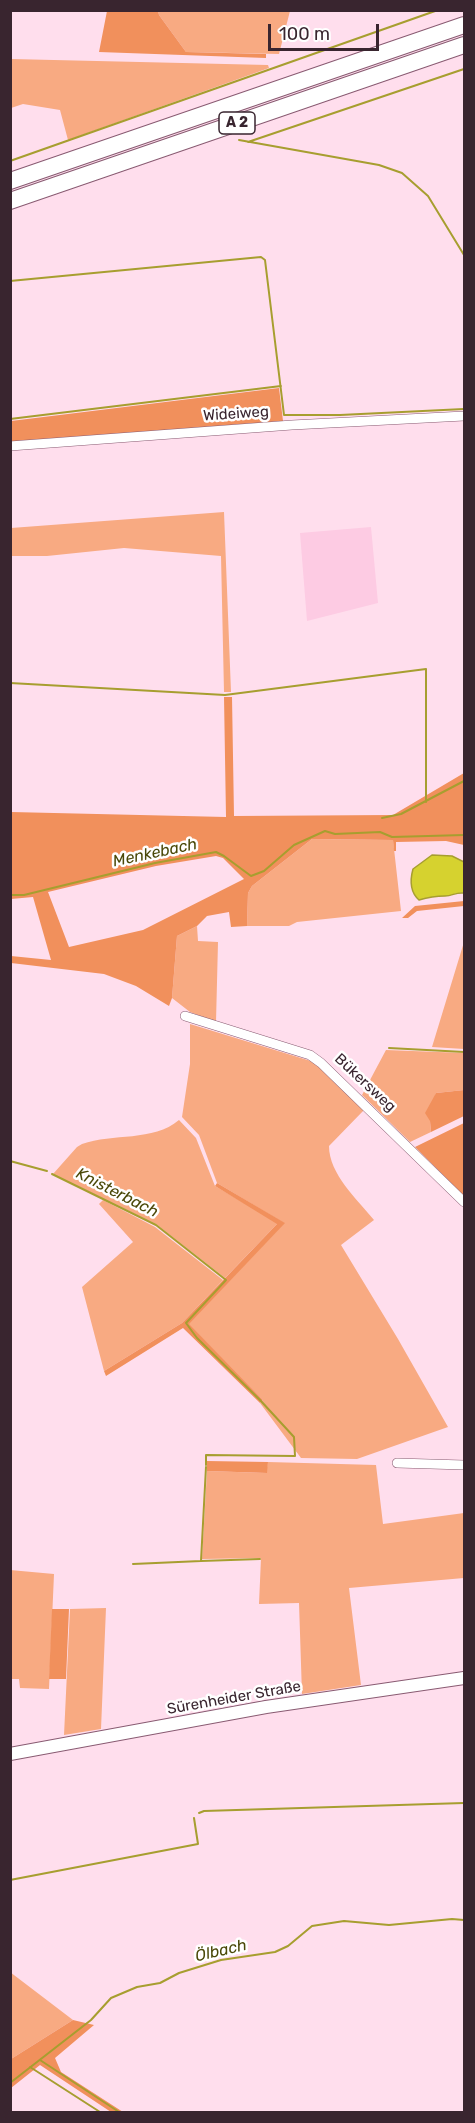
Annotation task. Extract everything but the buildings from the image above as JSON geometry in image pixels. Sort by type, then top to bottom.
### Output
[{"type":"highway","name":"A 2","points":[[10,181],[465,25]]},
{"type":"highway","name":"A 2","points":[[10,201],[465,45]]},
{"type":"main road","name":"Sürenheider Straße","points":[[10,1754],[266,1707],[465,1678]]},
{"type":"street","name":"Wideiweg","points":[[10,446],[292,424],[465,416]]},
{"type":"street","name":"Bükersweg","points":[[185,1016],[310,1055],[330,1069],[465,1202]]},
{"type":"street","points":[[398,1463],[465,1465]]},
{"type":"shaded area","points":[[107,11],[158,11],[186,52],[266,54],[266,58],[99,52]]},
{"type":"shaded area","points":[[158,11],[290,11],[279,54],[186,52]]},
{"type":"shaded area","points":[[11,59],[268,65],[269,68],[68,140],[60,110],[23,104],[11,108]]},
{"type":"shaded area","points":[[279,388],[283,421],[11,442],[11,421]]},
{"type":"shaded area","points":[[224,512],[231,692],[224,692],[221,556],[124,548],[47,556],[11,556],[11,528]]},
{"type":"shaded area","points":[[371,527],[378,603],[307,621],[300,533]]},
{"type":"shaded area","points":[[224,697],[232,697],[234,816],[393,815],[464,773],[464,845],[446,841],[396,842],[396,851],[394,851],[393,840],[312,839],[252,886],[248,893],[247,926],[231,927],[229,912],[207,916],[197,926],[177,936],[172,998],[169,1006],[136,986],[104,974],[11,963],[11,956],[51,960],[33,897],[11,899],[11,812],[226,817]],"holes":[[[216,856],[223,858],[244,879],[143,930],[69,947],[48,892],[156,866]]]},
{"type":"shaded area","points":[[312,839],[393,840],[401,911],[297,922],[289,926],[247,926],[248,893],[252,886]]},
{"type":"shaded area","points":[[432,855],[452,856],[464,862],[464,893],[419,900],[416,897],[411,877],[413,869]]},
{"type":"shaded area","points":[[464,901],[464,906],[417,911],[408,918],[402,918],[415,906]]},
{"type":"shaded area","points":[[197,926],[198,941],[218,942],[216,1022],[190,1012],[172,998],[177,936]]},
{"type":"shaded area","points":[[464,942],[464,1049],[432,1047]]},
{"type":"shaded area","points":[[190,1024],[314,1062],[364,1110],[329,1146],[330,1156],[339,1176],[374,1220],[341,1245],[448,1427],[357,1459],[301,1458],[260,1403],[263,1400],[188,1324],[284,1223],[217,1183],[199,1135],[182,1117],[190,1064]]},
{"type":"shaded area","points":[[386,1050],[464,1053],[464,1090],[436,1093],[430,1121],[431,1132],[410,1142],[362,1095]]},
{"type":"shaded area","points":[[464,1090],[464,1116],[431,1132],[430,1121],[425,1113],[436,1093]]},
{"type":"shaded area","points":[[179,1120],[196,1138],[215,1186],[278,1223],[225,1278],[156,1224],[53,1174],[82,1144],[145,1134],[169,1127]]},
{"type":"shaded area","points":[[464,1123],[464,1196],[415,1147]]},
{"type":"shaded area","points":[[217,1183],[285,1223],[189,1324],[263,1400],[260,1403],[183,1328],[106,1376],[104,1371],[182,1323],[277,1224],[215,1186]]},
{"type":"shaded area","points":[[103,1200],[155,1227],[223,1280],[182,1323],[104,1371],[82,1287],[133,1242],[99,1204]]},
{"type":"shaded area","points":[[207,1461],[268,1462],[267,1473],[207,1471]]},
{"type":"shaded area","points":[[268,1462],[376,1465],[383,1524],[464,1513],[464,1578],[349,1588],[361,1685],[302,1694],[299,1603],[259,1604],[261,1558],[202,1559],[207,1471],[266,1473]]},
{"type":"shaded area","points":[[10,1570],[54,1574],[49,1689],[20,1688],[19,1679],[11,1679]]},
{"type":"shaded area","points":[[106,1608],[101,1729],[64,1735],[70,1609]]},
{"type":"shaded area","points":[[52,1609],[69,1609],[66,1679],[49,1679]]},
{"type":"shaded area","points":[[10,1972],[73,2020],[11,2059],[10,2059]]},
{"type":"shaded area","points":[[73,2020],[94,2025],[55,2058],[61,2072],[123,2112],[111,2112],[40,2065],[11,2088],[11,2059]]},
{"type":"waterway","points":[[10,161],[438,10]]},
{"type":"waterway","points":[[248,142],[464,69]]},
{"type":"waterway","points":[[239,140],[379,165],[402,173],[428,196],[464,255]]},
{"type":"waterway","points":[[10,281],[261,257],[265,260],[284,415],[340,415],[464,409]]},
{"type":"waterway","points":[[10,419],[281,386]]},
{"type":"waterway","points":[[10,683],[225,695],[426,669],[426,802]]},
{"type":"waterway","points":[[382,818],[401,814],[464,781]]},
{"type":"waterway","name":"Menkebach","points":[[10,895],[24,895],[155,863],[216,852],[251,876],[264,871],[294,845],[325,831],[335,834],[380,832],[392,837],[464,835]]},
{"type":"waterway","points":[[389,1048],[464,1052]]},
{"type":"waterway","name":"Knisterbach","points":[[10,1161],[47,1171]]},
{"type":"waterway","points":[[52,1174],[156,1225],[226,1280],[186,1323],[197,1338],[294,1437],[295,1456],[206,1455],[206,1465]]},
{"type":"waterway","points":[[133,1564],[201,1561],[206,1467]]},
{"type":"waterway","points":[[201,1561],[260,1559]]},
{"type":"waterway","points":[[199,1813],[204,1811],[464,1803]]},
{"type":"waterway","points":[[10,1880],[198,1844],[194,1818]]},
{"type":"waterway","name":"Ölbach","points":[[10,2083],[91,2020],[111,1998],[137,1987],[160,1983],[179,1973],[221,1960],[275,1952],[288,1946],[312,1926],[344,1921],[389,1925],[464,1920]]},
{"type":"waterway","points":[[40,2060],[119,2112]]},
{"type":"waterway","points":[[30,2067],[100,2112]]}]
